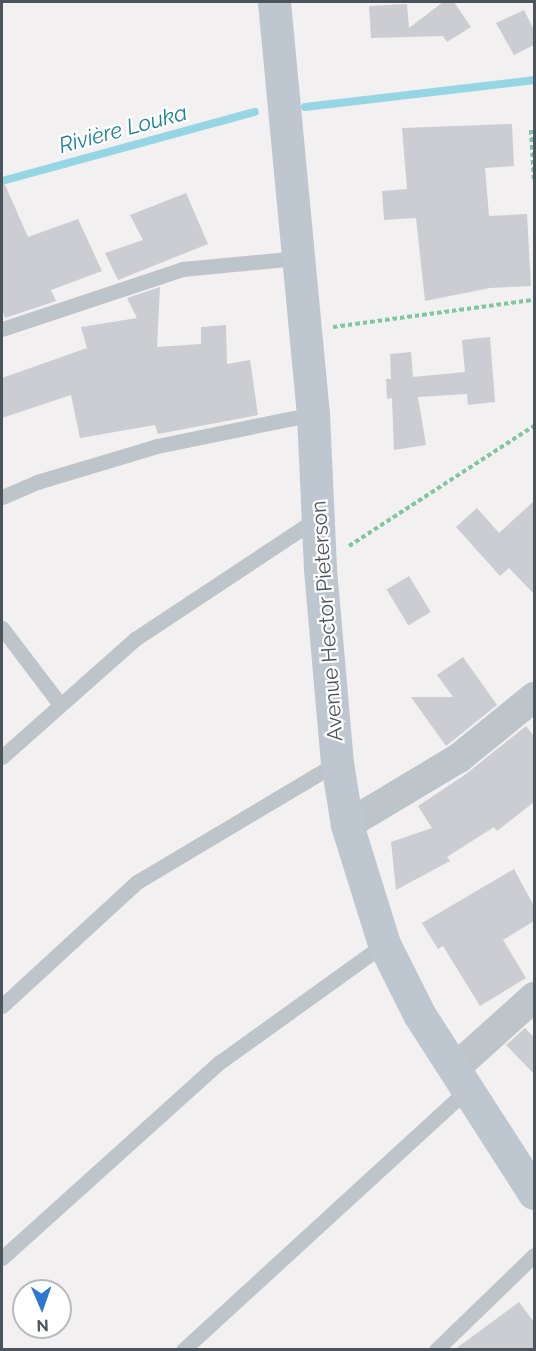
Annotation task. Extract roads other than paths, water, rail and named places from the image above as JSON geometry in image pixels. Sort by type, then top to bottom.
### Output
[{"type":"street","name":"Avenue Hector Pieterson","points":[[274,2],[313,414],[320,569],[337,763],[347,825],[384,944],[419,1014],[534,1193]]},
{"type":"street","points":[[347,825],[459,758],[534,697]]},
{"type":"street","points":[[461,1079],[534,998]]},
{"type":"lane","points":[[2,329],[182,269],[299,258]]},
{"type":"lane","points":[[2,497],[37,482],[157,446],[313,414]]},
{"type":"lane","points":[[2,757],[59,703],[135,639],[319,517]]},
{"type":"lane","points":[[2,628],[59,703]]},
{"type":"lane","points":[[2,1006],[137,882],[337,763]]},
{"type":"lane","points":[[2,1258],[220,1062],[384,944]]},
{"type":"lane","points":[[183,1350],[461,1079]]},
{"type":"lane","points":[[436,1350],[534,1255]]},
{"type":"waterway","name":"Rivière Louka","points":[[305,107],[534,80]]},
{"type":"waterway","name":"Rivière Louka","points":[[2,181],[255,112]]}]
